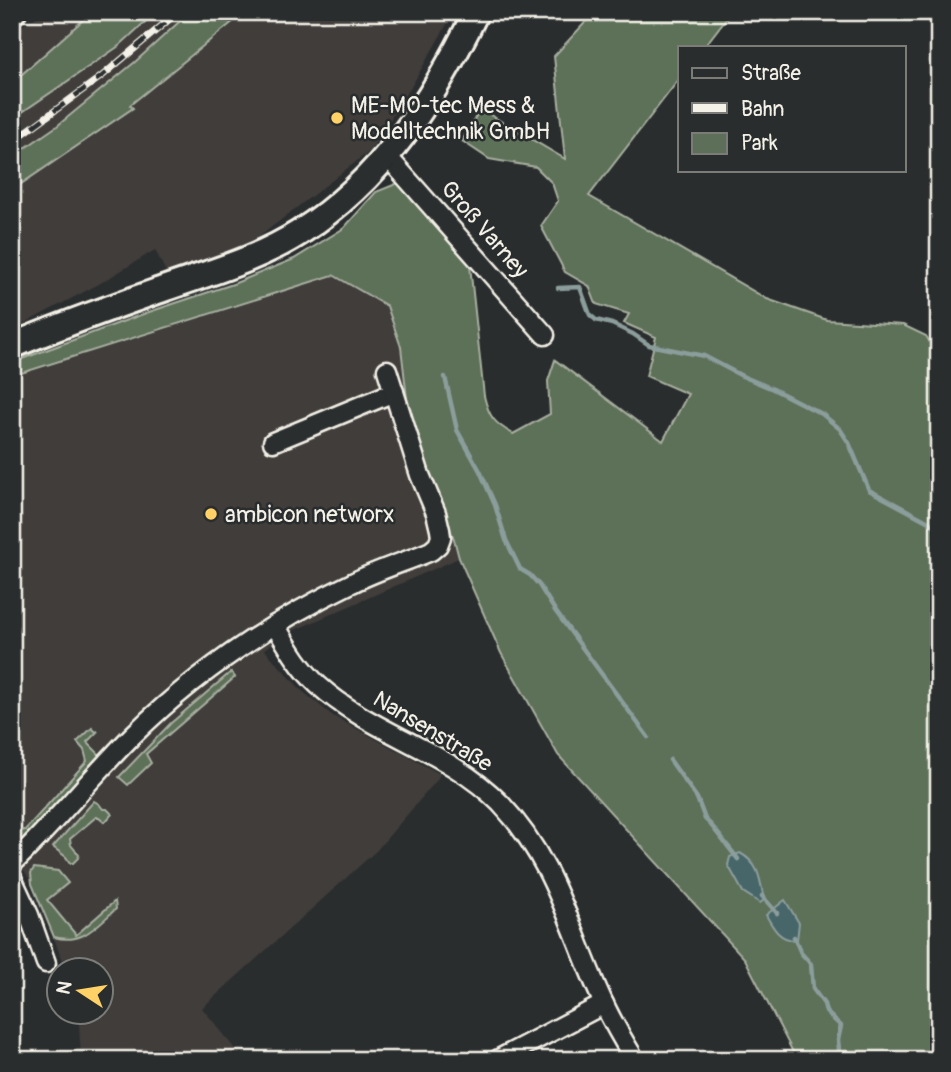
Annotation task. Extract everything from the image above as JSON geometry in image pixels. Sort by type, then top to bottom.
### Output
[{"type":"main road","points":[[12,346],[228,267],[279,244],[326,213],[368,176],[417,118],[476,12]]},
{"type":"street","points":[[12,17],[18,12]]},
{"type":"street","name":"Groß Varney","points":[[387,156],[545,335]]},
{"type":"street","points":[[12,864],[132,736],[216,665],[275,625],[353,582],[432,551],[438,545],[441,537],[436,513],[420,475],[387,370]]},
{"type":"street","points":[[273,442],[394,392]]},
{"type":"street","name":"Nansenstraße","points":[[275,625],[296,661],[320,687],[358,714],[465,773],[498,801],[513,818],[547,868],[569,915],[604,1004],[635,1060]]},
{"type":"street","points":[[12,878],[46,963]]},
{"type":"street","points":[[499,1059],[604,1004]]},
{"type":"shaded area","points":[[45,12],[92,12],[12,83],[12,46],[23,36],[22,33],[12,38],[12,32]]},
{"type":"shaded area","points":[[156,12],[190,12],[135,62],[57,126],[12,157],[12,119],[119,46],[146,21],[144,18],[147,14],[150,17]]},
{"type":"shaded area","points":[[245,12],[454,12],[370,151],[251,243],[167,274],[155,250],[99,284],[12,330],[12,190],[132,109],[130,105]]},
{"type":"shaded area","points":[[333,275],[387,306],[401,347],[408,407],[459,558],[295,630],[264,649],[302,691],[333,716],[440,774],[376,851],[202,1008],[245,1060],[81,1060],[79,1026],[116,1026],[116,956],[60,956],[42,903],[12,852],[12,376]]},
{"type":"green space","points":[[92,12],[156,12],[150,17],[147,15],[144,18],[146,21],[119,46],[12,119],[12,83]]},
{"type":"green space","points":[[190,12],[245,12],[130,105],[133,108],[12,190],[12,157],[57,126],[135,62]]},
{"type":"green space","points":[[595,12],[731,12],[705,46],[678,46],[678,81],[589,196],[767,299],[827,320],[903,325],[926,336],[939,356],[939,1060],[797,1060],[745,959],[558,755],[501,653],[459,558],[421,454],[408,407],[401,347],[387,306],[333,275],[12,376],[12,364],[22,359],[233,284],[294,259],[344,228],[376,192],[405,183],[469,256],[484,396],[490,414],[497,423],[513,434],[550,414],[548,381],[555,360],[663,441],[688,394],[646,376],[656,337],[624,323],[629,314],[596,304],[589,286],[565,272],[541,226],[558,201],[552,183],[536,167],[489,159],[462,141],[480,109],[565,159],[554,56]]},
{"type":"green space","points":[[231,672],[235,677],[146,754],[151,763],[128,785],[119,777],[171,723]]},
{"type":"green space","points":[[92,728],[98,731],[87,742],[102,757],[29,837],[12,839],[12,830],[25,830],[87,761],[84,750],[77,742]]},
{"type":"green space","points":[[94,801],[112,814],[105,822],[96,817],[70,839],[79,855],[70,863],[53,847]]},
{"type":"green space","points":[[34,868],[58,871],[68,883],[47,900],[76,935],[115,901],[116,909],[81,936],[64,939],[54,937],[32,884],[31,873]]},
{"type":"water","points":[[740,853],[752,862],[758,873],[764,900],[760,903],[743,892],[728,865],[730,857]]},
{"type":"water","points":[[785,900],[799,923],[797,940],[782,936],[774,929],[766,915]]},
{"type":"waterway","points":[[558,288],[580,287],[590,315],[596,320],[612,324],[649,345],[704,356],[822,414],[840,429],[849,443],[869,490],[939,529]]},
{"type":"waterway","points":[[445,377],[457,430],[480,471],[520,569],[539,585],[648,737]]},
{"type":"waterway","points":[[670,760],[697,798],[705,819],[738,859]]},
{"type":"waterway","points":[[762,896],[777,913]]},
{"type":"waterway","points":[[794,937],[801,953],[811,964],[813,989],[824,1004],[826,1012],[841,1026],[837,1060]]},
{"type":"waterway","points":[[839,1050],[845,1060]]},
{"type":"railway","points":[[12,142],[102,76],[178,12]]},
{"type":"place","name":"ME-MO-tec Mess & Modelltechnik GmbH","points":[[337,118]]},
{"type":"place","name":"ambicon networx","points":[[211,514]]}]
